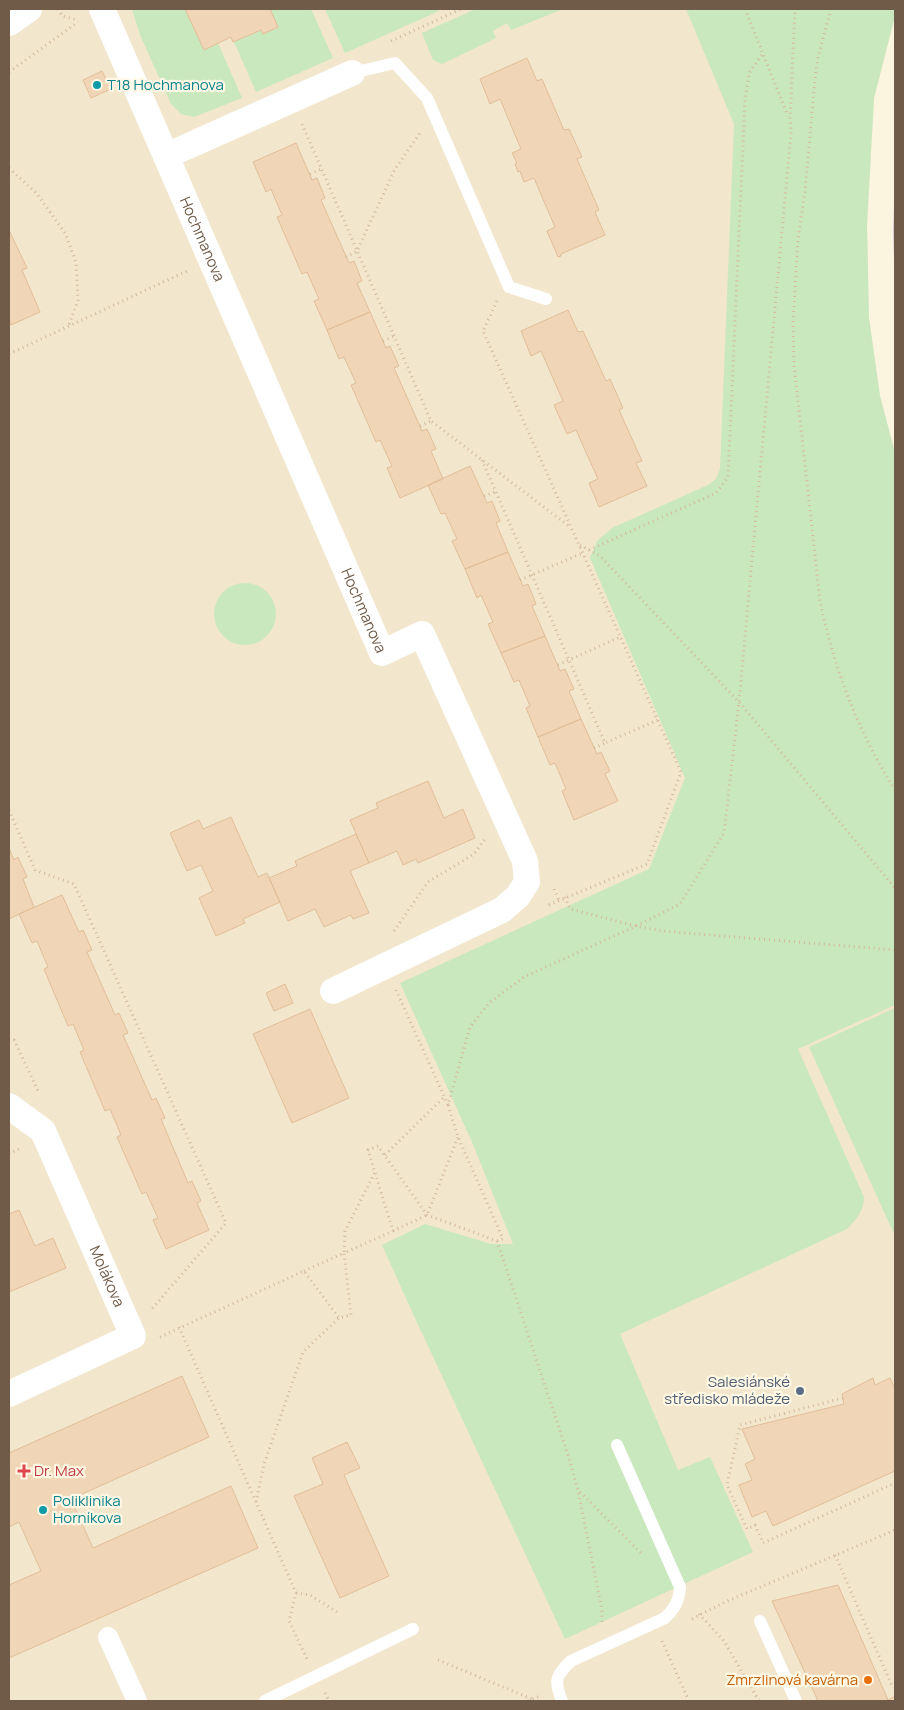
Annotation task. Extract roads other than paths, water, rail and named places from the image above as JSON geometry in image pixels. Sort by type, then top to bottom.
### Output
[{"type":"street","points":[[9,23],[29,9]]},
{"type":"street","name":"Hochmanova","points":[[102,9],[382,653],[422,634],[525,861],[527,882],[518,896],[502,910],[333,991]]},
{"type":"street","points":[[166,156],[352,73]]},
{"type":"street","name":"Molákova","points":[[9,1106],[43,1131],[133,1336],[9,1394]]},
{"type":"street","points":[[108,1637],[137,1701]]},
{"type":"lane","points":[[352,73],[395,63],[426,98],[510,287],[546,298]]},
{"type":"lane","points":[[562,1701],[557,1688],[557,1678],[560,1671],[571,1661],[664,1618],[674,1608],[679,1599],[680,1587],[617,1445]]},
{"type":"lane","points":[[760,1621],[796,1701]]},
{"type":"lane","points":[[264,1701],[413,1629]]},
{"type":"tram line","points":[[895,177],[895,291]]},
{"type":"place","name":"T18 Hochmanova","points":[[97,85]]},
{"type":"place","name":"Salesiánské středisko mládeže","points":[[800,1391]]},
{"type":"place","name":"Dr. Max","points":[[24,1471]]},
{"type":"place","name":"Poliklinika Horníkova","points":[[43,1510]]},
{"type":"place","name":"Zmrzlinová kavárna","points":[[868,1680]]}]
